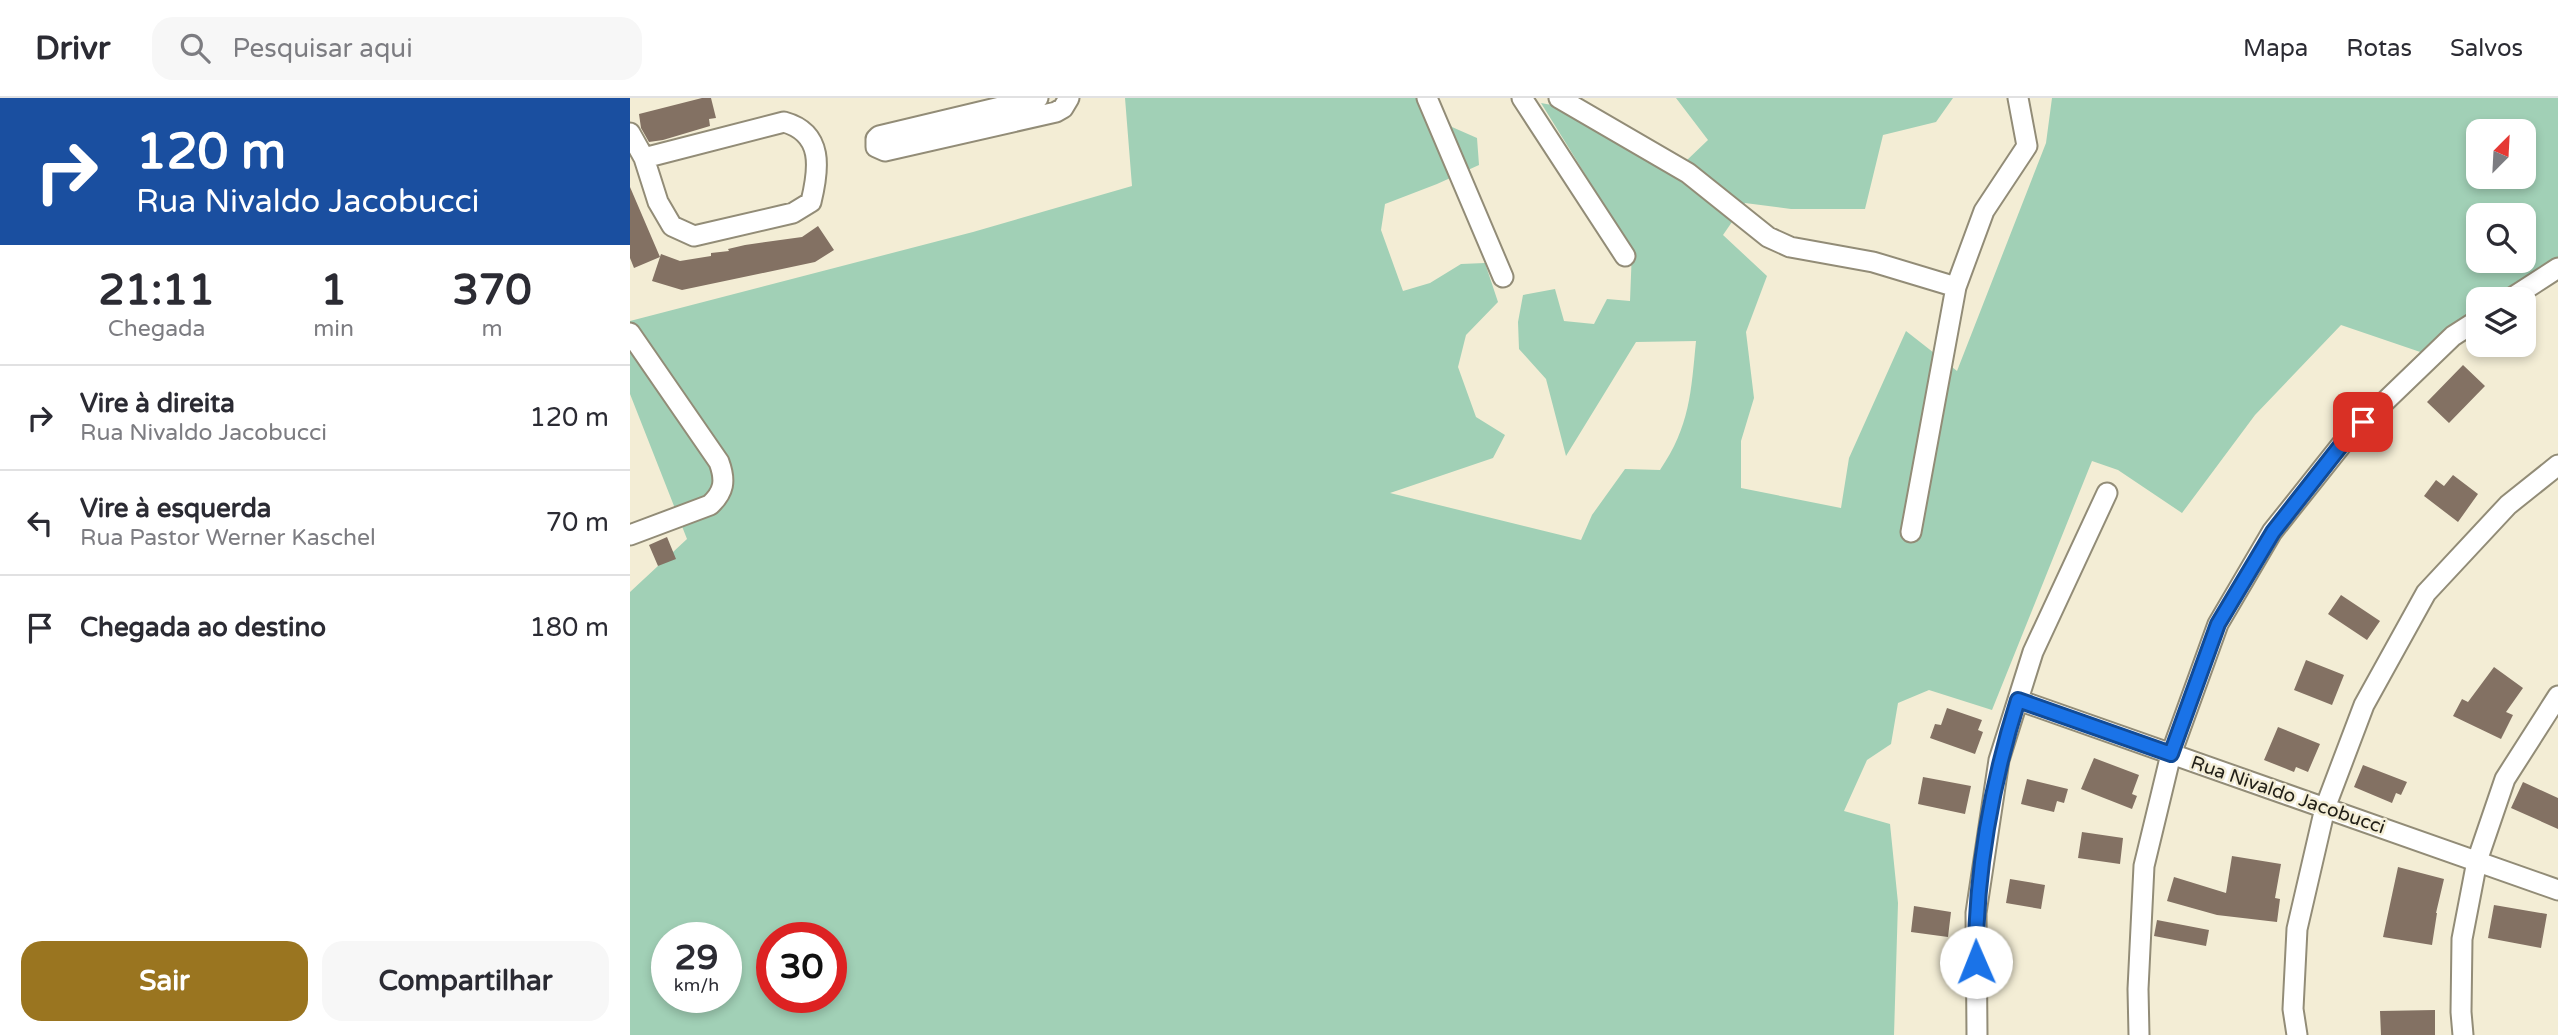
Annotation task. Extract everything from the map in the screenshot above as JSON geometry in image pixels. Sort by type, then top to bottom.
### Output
[{"type":"street","points":[[1038,98],[879,136],[876,139],[876,147],[885,150],[1056,112],[1063,108],[1069,98]]},
{"type":"street","points":[[1427,98],[1503,277]]},
{"type":"street","points":[[1522,98],[1625,256]]},
{"type":"street","points":[[1559,98],[1688,173],[1768,237],[1790,247],[1872,262],[1956,287]]},
{"type":"street","points":[[1911,532],[1956,287],[1984,211],[2027,146],[2018,98]]},
{"type":"street","points":[[630,133],[644,158],[658,202],[671,226],[694,236],[793,213],[811,202],[818,175],[810,138],[795,125],[784,122],[644,158]]},
{"type":"street","points":[[2529,287],[2558,268]]},
{"type":"street","points":[[2139,1035],[2138,989],[2144,866],[2171,754],[2218,624],[2273,532],[2346,439],[2453,336],[2466,328]]},
{"type":"street","points":[[630,333],[724,474],[718,497],[709,505],[630,535]]},
{"type":"street","points":[[2297,1035],[2293,1009],[2297,929],[2325,807],[2364,705],[2426,593],[2508,505],[2558,465]]},
{"type":"street","points":[[1977,1035],[1976,913],[1999,760],[2033,652],[2107,493]]},
{"type":"street","points":[[2463,1035],[2462,939],[2477,861],[2505,779],[2558,696]]},
{"type":"street","name":"Rua Nivaldo Jacobucci","points":[[2018,700],[2558,890]]},
{"type":"green space","points":[[1125,98],[1436,98],[1452,127],[1477,138],[1479,165],[1385,204],[1381,230],[1403,291],[1430,283],[1461,264],[1485,263],[1498,302],[1466,335],[1458,367],[1476,417],[1505,435],[1493,458],[1390,493],[1581,540],[1592,515],[1625,469],[1660,470],[1670,454],[1687,408],[1696,341],[1636,342],[1566,456],[1546,379],[1519,349],[1518,322],[1523,295],[1555,289],[1564,321],[1594,324],[1607,299],[1630,301],[1632,250],[1541,103],[1611,116],[1686,161],[1708,140],[1676,98],[1953,98],[1936,122],[1883,135],[1865,209],[1791,209],[1745,203],[1723,235],[1767,276],[1746,332],[1754,398],[1741,441],[1741,488],[1841,508],[1849,458],[1906,331],[1957,371],[2046,143],[2052,98],[2558,98],[2558,268],[2531,287],[2466,287],[2466,332],[2432,356],[2341,325],[2255,415],[2182,513],[2118,470],[2092,461],[1992,710],[1929,690],[1898,703],[1891,744],[1867,760],[1844,811],[1890,824],[1898,903],[1894,1035],[630,1035],[630,592],[687,539],[630,394],[630,321],[973,232],[1132,186]]},
{"type":"building","points":[[711,98],[716,118],[709,119],[710,126],[649,142],[641,128],[639,114]]},
{"type":"building","points":[[630,187],[660,257],[634,268],[630,258]]},
{"type":"building","points":[[818,226],[834,250],[815,262],[682,290],[652,281],[661,254],[680,261],[711,256],[711,253],[729,251],[728,249],[745,245],[802,237]]},
{"type":"building","points":[[2463,365],[2485,386],[2449,423],[2427,402]]},
{"type":"building","points":[[2453,475],[2478,494],[2458,522],[2424,496],[2436,480],[2444,486]]},
{"type":"building","points":[[667,537],[676,559],[658,566],[649,545]]},
{"type":"building","points":[[2341,595],[2380,621],[2367,640],[2328,614]]},
{"type":"building","points":[[2306,660],[2344,675],[2332,705],[2294,690]]},
{"type":"building","points":[[2494,667],[2523,688],[2506,712],[2513,715],[2501,739],[2453,716],[2462,699],[2468,702]]},
{"type":"building","points":[[1947,708],[1982,720],[1978,730],[1983,732],[1975,754],[1930,738],[1935,724],[1941,725]]},
{"type":"building","points":[[2278,727],[2320,744],[2308,772],[2296,767],[2294,772],[2264,760]]},
{"type":"building","points":[[2094,758],[2139,775],[2132,794],[2137,796],[2132,809],[2081,789]]},
{"type":"building","points":[[2363,765],[2407,782],[2401,795],[2396,793],[2392,803],[2354,787]]},
{"type":"building","points":[[1923,777],[1971,786],[1965,814],[1918,804]]},
{"type":"building","points":[[2027,779],[2068,789],[2064,803],[2057,801],[2054,812],[2021,804]]},
{"type":"building","points":[[2523,782],[2558,798],[2558,829],[2511,808]]},
{"type":"building","points":[[2082,832],[2123,838],[2120,864],[2078,858]]},
{"type":"building","points":[[2232,856],[2281,864],[2275,898],[2280,899],[2277,922],[2217,915],[2167,901],[2174,877],[2226,893]]},
{"type":"building","points":[[2398,867],[2444,879],[2432,945],[2383,937]]},
{"type":"building","points":[[2010,879],[2045,885],[2041,909],[2006,903]]},
{"type":"building","points":[[2494,905],[2547,914],[2541,948],[2488,938]]},
{"type":"building","points":[[1914,906],[1951,912],[1948,937],[1911,932]]},
{"type":"building","points":[[2157,920],[2209,930],[2206,946],[2154,936]]},
{"type":"building","points":[[2435,1010],[2435,1035],[2381,1035],[2380,1011]]},
{"type":"route","points":[[1976,962],[1976,913],[1999,760],[2018,700],[2171,754],[2218,624],[2273,532],[2346,439],[2363,422]]}]
